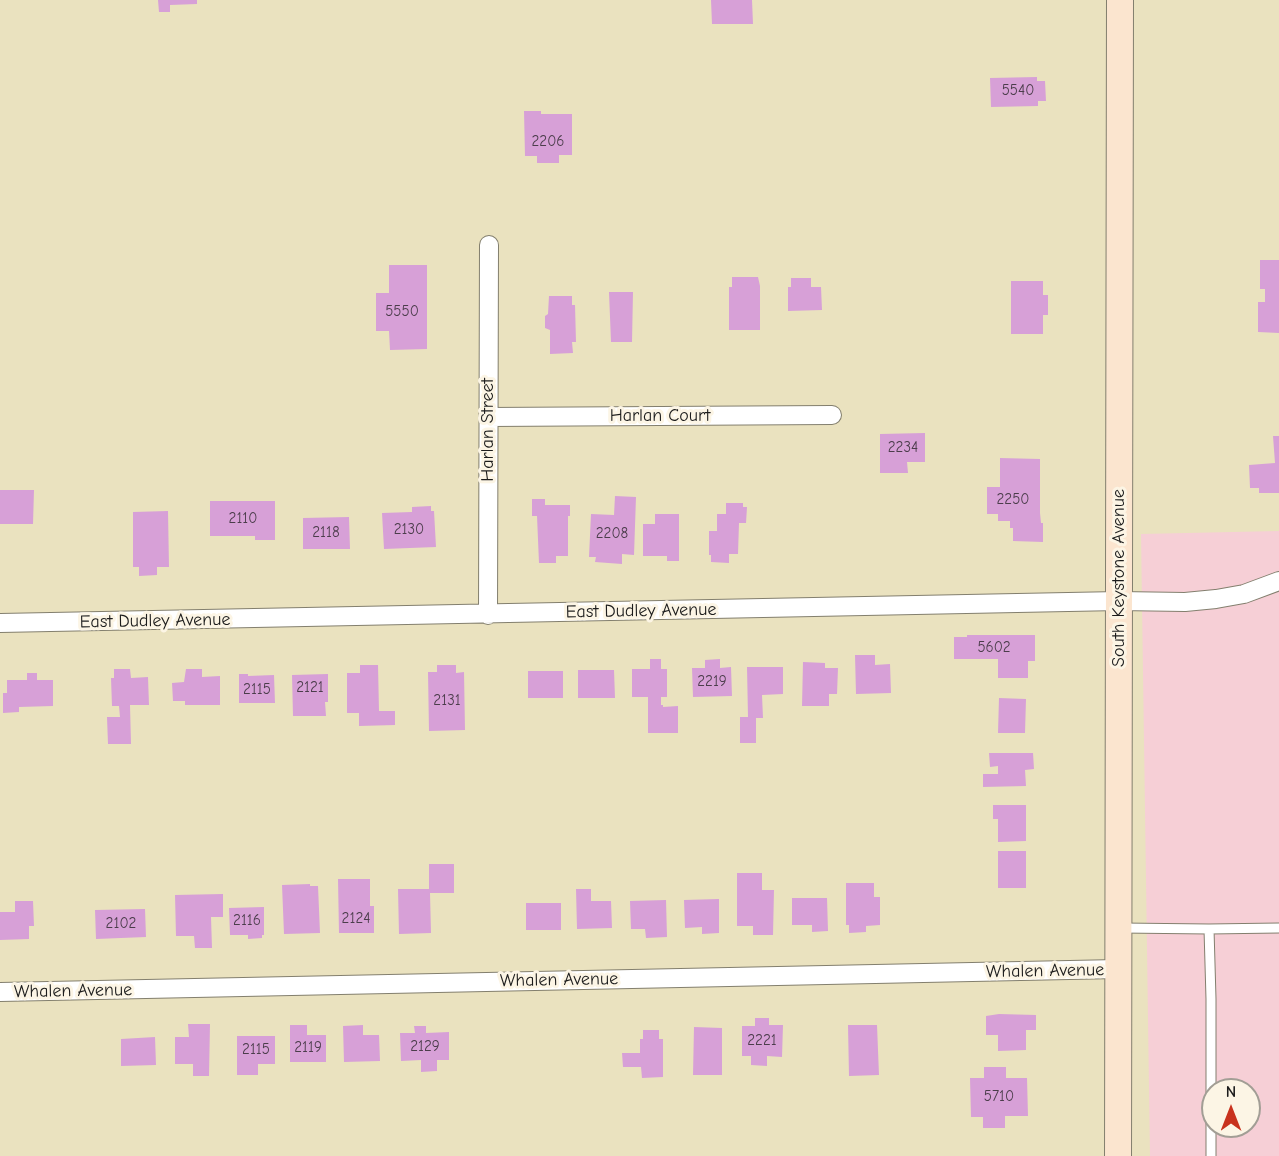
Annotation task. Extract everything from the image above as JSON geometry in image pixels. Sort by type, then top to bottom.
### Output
[{"type":"main road","name":"South Keystone Avenue","points":[[1118,1156],[1120,0]]},
{"type":"street","name":"Harlan Street","points":[[488,615],[489,245]]},
{"type":"street","name":"Harlan Court","points":[[488,417],[832,416]]},
{"type":"street","name":"East Dudley Avenue","points":[[0,624],[1119,601],[1185,602],[1244,594],[1279,581]]},
{"type":"street","name":"Whalen Avenue","points":[[0,992],[1118,969]]},
{"type":"lane","points":[[1118,928],[1279,928]]},
{"type":"lane","points":[[1209,929],[1211,1156]]},
{"type":"shaded area","points":[[1279,531],[1279,1156],[1150,1156],[1141,534]]},
{"type":"building","points":[[158,0],[197,0],[197,4],[170,5],[170,12],[159,12]]},
{"type":"building","points":[[711,0],[752,0],[753,24],[712,24]]},
{"type":"building","points":[[1037,77],[1037,81],[1045,81],[1046,101],[1038,101],[1038,106],[991,107],[990,78]]},
{"type":"building","points":[[524,111],[541,111],[541,114],[572,114],[572,155],[559,155],[559,163],[537,163],[537,156],[525,156]]},
{"type":"building","points":[[1260,260],[1279,260],[1279,333],[1258,332],[1258,302],[1265,302],[1265,289],[1260,289]]},
{"type":"building","points":[[389,265],[427,265],[427,349],[390,350],[389,331],[376,331],[376,293],[389,293]]},
{"type":"building","points":[[732,277],[758,277],[760,330],[729,330],[729,287],[732,287]]},
{"type":"building","points":[[791,278],[811,278],[811,287],[821,287],[822,310],[788,311],[788,287],[791,287]]},
{"type":"building","points":[[1011,281],[1043,281],[1043,295],[1048,295],[1048,315],[1043,315],[1043,334],[1011,334]]},
{"type":"building","points":[[609,292],[633,292],[632,342],[611,342]]},
{"type":"building","points":[[549,296],[572,296],[572,305],[575,305],[576,342],[572,342],[573,353],[550,354],[550,330],[545,328]]},
{"type":"building","points":[[925,433],[925,462],[907,462],[908,473],[880,473],[880,434]]},
{"type":"building","points":[[1273,436],[1279,436],[1279,493],[1259,493],[1259,488],[1250,488],[1249,465],[1275,463]]},
{"type":"building","points":[[1000,458],[1040,459],[1040,513],[1041,523],[1043,523],[1043,542],[1013,541],[1013,528],[1010,528],[1010,521],[998,521],[998,514],[987,514],[987,487],[1000,487]]},
{"type":"building","points":[[0,490],[34,490],[33,524],[0,524]]},
{"type":"building","points":[[615,496],[636,497],[634,555],[622,554],[622,564],[595,562],[596,557],[589,557],[591,514],[614,515]]},
{"type":"building","points":[[532,499],[545,499],[545,505],[570,505],[568,556],[556,556],[556,563],[539,563],[537,516],[532,516]]},
{"type":"building","points":[[210,501],[275,501],[275,540],[255,540],[255,536],[210,536]]},
{"type":"building","points":[[726,503],[743,503],[743,507],[747,507],[746,523],[739,523],[738,554],[729,554],[729,563],[711,562],[709,531],[717,531],[717,514],[726,514]]},
{"type":"building","points":[[431,506],[431,511],[434,511],[436,547],[384,549],[382,513],[412,512],[412,507]]},
{"type":"building","points":[[168,511],[169,567],[157,567],[157,575],[139,576],[139,567],[133,567],[133,512]]},
{"type":"building","points":[[655,514],[679,514],[679,561],[667,561],[667,556],[643,556],[643,524],[655,524]]},
{"type":"building","points":[[349,517],[350,549],[303,549],[303,518]]},
{"type":"building","points":[[967,635],[1035,635],[1035,661],[1028,661],[1028,678],[998,678],[998,659],[954,659],[954,637],[967,637]]},
{"type":"building","points":[[855,655],[875,655],[875,665],[890,664],[891,693],[856,694]]},
{"type":"building","points":[[650,659],[661,659],[661,669],[667,669],[667,697],[661,697],[661,705],[663,707],[678,706],[678,733],[648,733],[648,697],[632,697],[632,669],[650,669]]},
{"type":"building","points":[[720,659],[720,668],[731,667],[732,696],[693,697],[692,668],[705,668],[705,660]]},
{"type":"building","points":[[803,662],[825,663],[825,668],[838,668],[837,694],[829,694],[829,706],[802,706]]},
{"type":"building","points":[[360,665],[378,665],[379,711],[395,711],[395,725],[359,726],[359,713],[347,713],[347,673],[360,673]]},
{"type":"building","points":[[437,665],[456,665],[456,673],[464,672],[465,730],[429,731],[428,672],[437,672]]},
{"type":"building","points":[[747,667],[783,667],[783,694],[762,695],[763,718],[756,718],[756,743],[740,743],[740,717],[748,717]]},
{"type":"building","points":[[114,669],[130,669],[131,678],[148,677],[149,705],[130,705],[131,744],[108,744],[107,717],[120,717],[119,706],[112,706],[111,678],[114,678]]},
{"type":"building","points":[[186,669],[202,669],[202,677],[220,676],[220,705],[185,705],[185,701],[173,701],[172,683],[184,682]]},
{"type":"building","points":[[578,670],[614,670],[615,698],[578,698]]},
{"type":"building","points":[[528,671],[563,671],[563,698],[528,698]]},
{"type":"building","points":[[27,673],[37,673],[37,680],[53,680],[53,706],[19,707],[19,712],[3,713],[3,693],[7,693],[7,680],[27,680]]},
{"type":"building","points":[[239,674],[274,675],[275,703],[239,703]]},
{"type":"building","points":[[328,674],[326,716],[293,716],[292,675]]},
{"type":"building","points":[[999,698],[1026,699],[1025,733],[998,733]]},
{"type":"building","points":[[989,753],[1033,753],[1034,769],[1025,770],[1026,786],[983,787],[983,774],[998,774],[998,766],[990,767]]},
{"type":"building","points":[[993,805],[1026,805],[1026,841],[998,842],[998,819],[993,819]]},
{"type":"building","points":[[998,851],[1026,851],[1026,888],[998,888]]},
{"type":"building","points":[[429,864],[454,864],[454,893],[430,893],[431,933],[399,934],[398,889],[429,889]]},
{"type":"building","points":[[737,873],[762,873],[762,890],[774,890],[773,935],[753,935],[753,926],[737,926]]},
{"type":"building","points":[[338,879],[370,879],[370,906],[374,906],[374,933],[339,933]]},
{"type":"building","points":[[846,883],[874,883],[874,897],[880,897],[880,925],[866,926],[866,932],[849,933],[849,925],[846,925]]},
{"type":"building","points":[[310,884],[310,886],[318,886],[320,933],[284,934],[282,885]]},
{"type":"building","points":[[576,889],[591,889],[591,901],[611,901],[612,928],[577,929]]},
{"type":"building","points":[[223,894],[223,917],[211,917],[212,948],[195,948],[194,936],[176,936],[175,895]]},
{"type":"building","points":[[792,898],[827,898],[828,931],[812,932],[812,925],[792,925]]},
{"type":"building","points":[[719,899],[719,933],[702,934],[702,927],[685,928],[684,900]]},
{"type":"building","points":[[666,900],[667,937],[646,938],[645,929],[631,929],[630,901]]},
{"type":"building","points":[[15,901],[33,901],[34,926],[29,926],[29,939],[0,940],[0,912],[15,912]]},
{"type":"building","points":[[526,903],[561,903],[561,930],[526,930]]},
{"type":"building","points":[[264,907],[264,935],[262,938],[248,939],[248,935],[230,935],[229,908]]},
{"type":"building","points":[[145,909],[146,937],[96,939],[95,910]]},
{"type":"building","points":[[1036,1015],[1036,1030],[1026,1030],[1026,1050],[998,1051],[998,1035],[986,1035],[986,1016]]},
{"type":"building","points":[[755,1018],[769,1018],[769,1025],[783,1025],[782,1057],[767,1056],[767,1066],[751,1065],[751,1056],[742,1056],[742,1026],[755,1026]]},
{"type":"building","points":[[188,1024],[210,1024],[209,1076],[193,1076],[193,1064],[175,1064],[175,1037],[189,1037]]},
{"type":"building","points":[[290,1025],[307,1025],[307,1035],[326,1035],[326,1062],[290,1062]]},
{"type":"building","points":[[363,1025],[363,1035],[379,1035],[380,1061],[344,1062],[343,1026]]},
{"type":"building","points":[[848,1025],[877,1025],[879,1075],[849,1076]]},
{"type":"building","points":[[414,1026],[426,1026],[426,1033],[449,1032],[449,1060],[437,1060],[437,1071],[421,1072],[421,1060],[401,1061],[400,1033],[415,1033]]},
{"type":"building","points":[[694,1027],[722,1028],[722,1075],[693,1075]]},
{"type":"building","points":[[643,1030],[659,1030],[659,1039],[663,1039],[663,1077],[642,1078],[641,1067],[623,1067],[622,1053],[640,1053],[640,1039],[643,1039]]},
{"type":"building","points":[[237,1036],[275,1036],[275,1064],[258,1064],[258,1075],[237,1075]]},
{"type":"building","points":[[155,1037],[156,1065],[121,1066],[121,1039]]},
{"type":"building","points":[[984,1067],[1006,1067],[1006,1078],[1027,1078],[1028,1116],[1005,1116],[1005,1128],[983,1128],[983,1117],[971,1117],[970,1078],[984,1078]]}]
